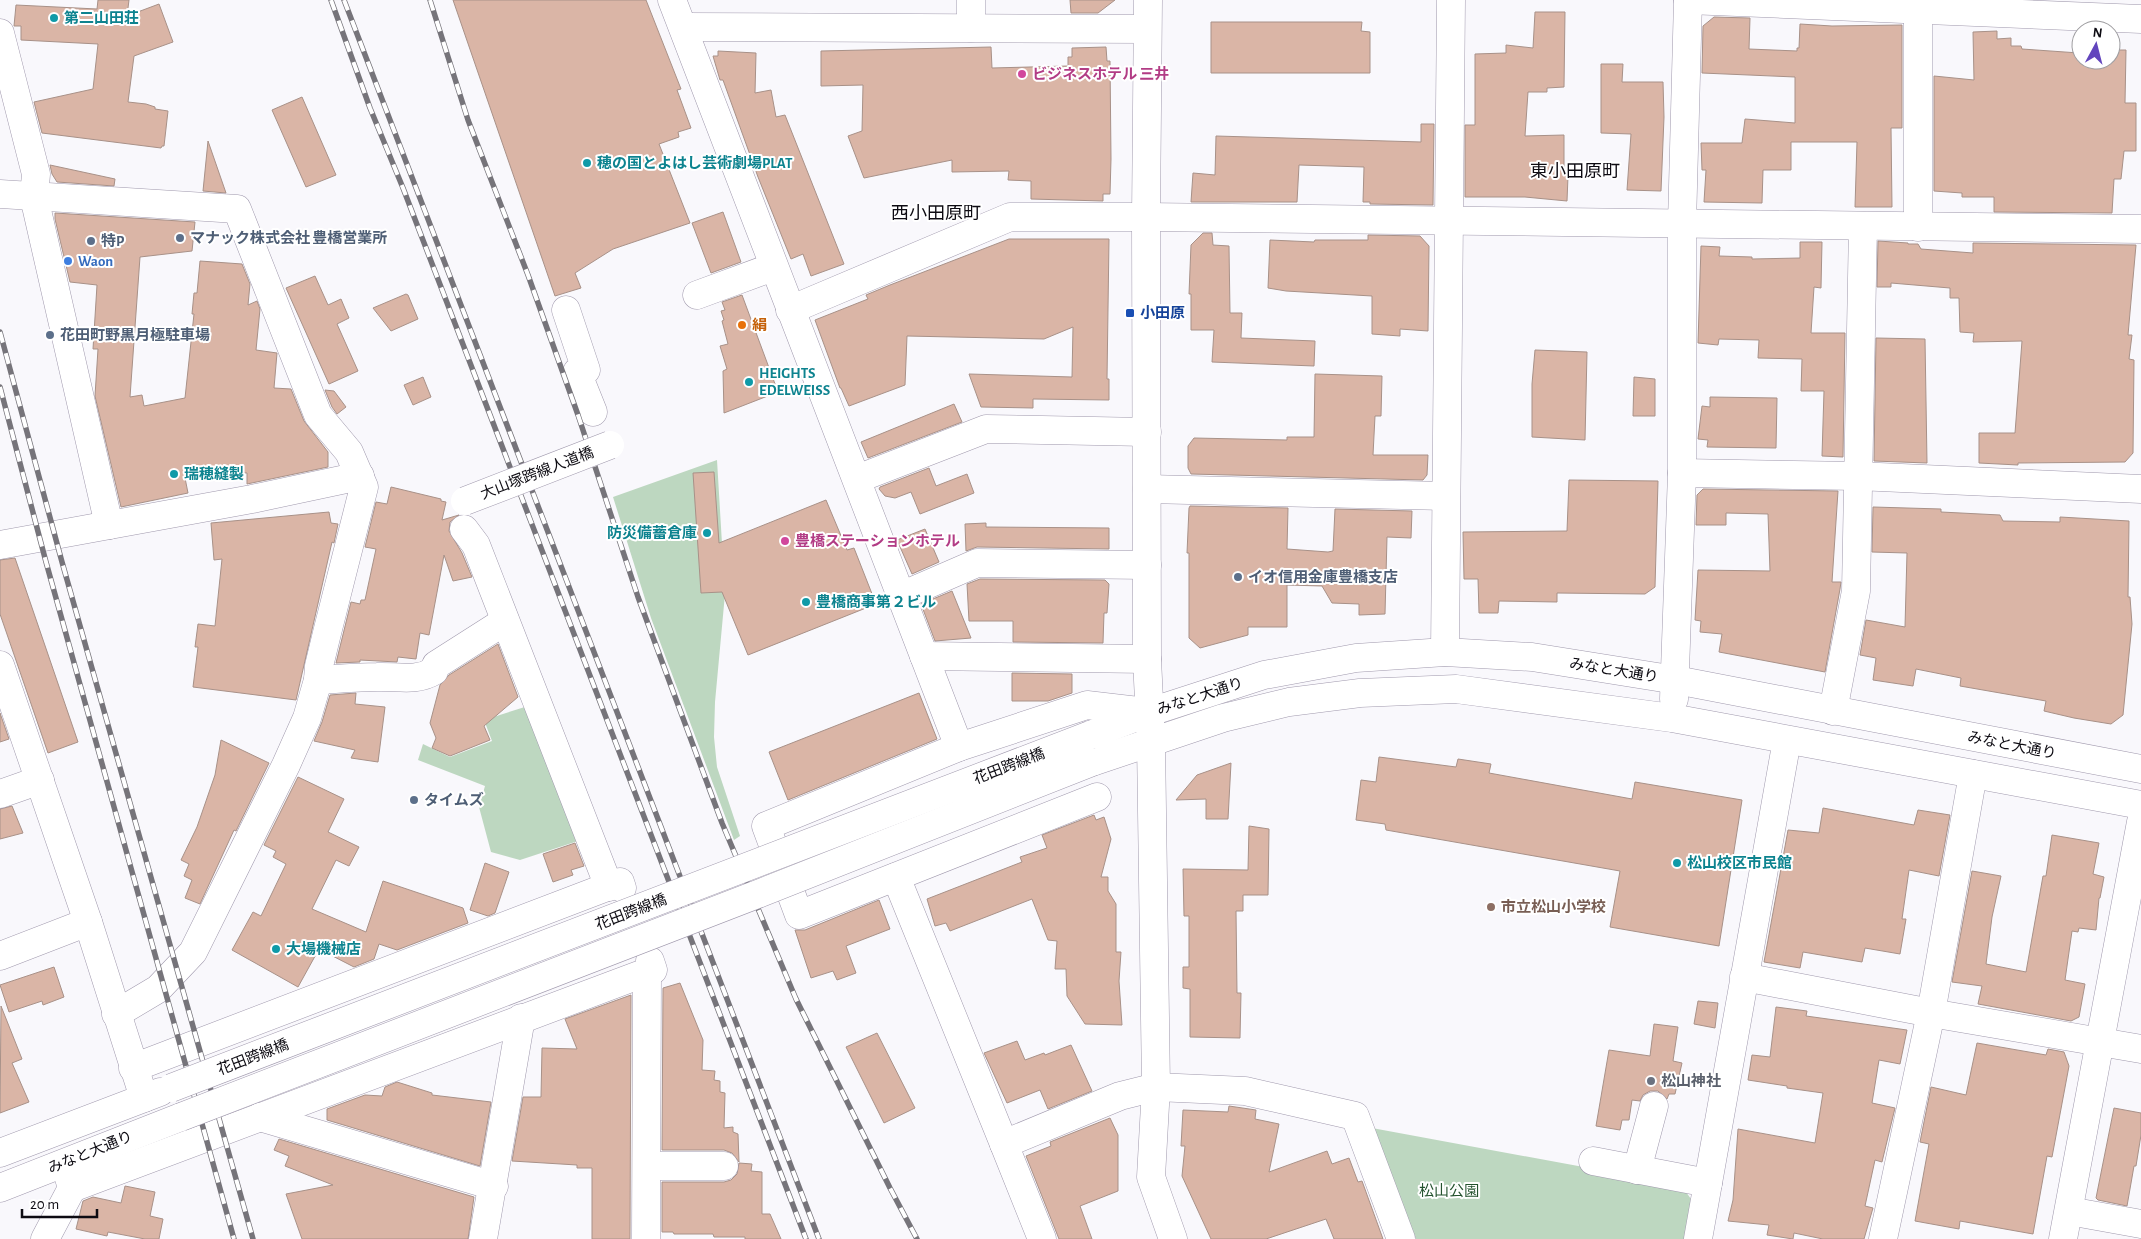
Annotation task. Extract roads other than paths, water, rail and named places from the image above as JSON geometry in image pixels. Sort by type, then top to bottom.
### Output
[{"type":"street","points":[[672,0],[959,747]]},
{"type":"street","points":[[971,0],[972,28]]},
{"type":"street","points":[[1148,0],[1146,217],[1147,659],[1152,742],[1156,1087],[1151,1177],[1173,1239]]},
{"type":"street","points":[[1445,652],[1451,0]]},
{"type":"street","points":[[1672,718],[1676,680],[1682,472],[1682,224],[1688,0],[1917,5],[2141,19]]},
{"type":"street","points":[[1917,5],[1918,226]]},
{"type":"street","points":[[683,27],[1147,29]]},
{"type":"street","points":[[0,33],[36,174],[34,197],[109,525]]},
{"type":"street","points":[[0,194],[236,209],[318,414],[349,452],[364,487],[329,624],[319,666],[318,680],[307,718],[286,765],[193,952],[158,988],[116,1014]]},
{"type":"street","points":[[790,310],[1010,217],[2141,229]]},
{"type":"street","points":[[1834,711],[1856,591],[1863,226]]},
{"type":"street","points":[[697,295],[773,267]]},
{"type":"street","points":[[566,310],[586,370],[577,372],[592,412]]},
{"type":"street","points":[[857,478],[986,429],[1147,432]]},
{"type":"street","name":"大山塚跨線人道橋","points":[[464,501],[610,445]]},
{"type":"street","points":[[1682,472],[1857,476],[2141,489]]},
{"type":"street","points":[[0,545],[252,499],[360,476]]},
{"type":"street","points":[[1147,489],[1446,496]]},
{"type":"street","points":[[133,1068],[615,887],[476,546],[464,529]]},
{"type":"street","points":[[901,596],[977,563],[1147,565]]},
{"type":"street","points":[[318,680],[378,676],[408,679],[426,676],[434,671],[436,665],[505,621]]},
{"type":"street","name":"みなと大通り","points":[[1090,735],[1150,712],[1264,675],[1356,658],[1445,652],[1532,657],[1676,680],[2141,769]]},
{"type":"street","points":[[924,656],[1147,659]]},
{"type":"street","points":[[0,666],[88,922],[144,1098]]},
{"type":"street","name":"みなと大通り","points":[[1092,762],[1223,718],[1289,702],[1360,693],[1456,689],[1672,718],[2141,805]]},
{"type":"street","points":[[1097,797],[799,915],[766,826],[959,747],[1087,705],[1150,712]]},
{"type":"street","name":"花田跨線橋","points":[[171,1088],[1090,735]]},
{"type":"street","points":[[1698,1239],[1787,740]]},
{"type":"street","name":"花田跨線橋","points":[[181,1117],[1092,762]]},
{"type":"street","points":[[1883,1239],[1931,1013],[1973,774]]},
{"type":"street","points":[[0,794],[40,780]]},
{"type":"street","points":[[2062,1239],[2101,1042],[2141,822]]},
{"type":"street","points":[[896,877],[1042,1239]]},
{"type":"street","points":[[0,956],[88,922]]},
{"type":"street","points":[[45,1239],[68,1175],[260,1117],[521,1018],[649,967],[646,1239]]},
{"type":"street","points":[[1744,977],[1931,1013],[2141,1049]]},
{"type":"street","points":[[484,1239],[521,1018]]},
{"type":"street","points":[[1004,1144],[1120,1096],[1156,1087],[1246,1091],[1355,1116],[1402,1239]]},
{"type":"street","name":"みなと大通り","points":[[0,1153],[171,1088]]},
{"type":"street","points":[[1637,1170],[1654,1106]]},
{"type":"street","name":"みなと大通り","points":[[0,1188],[68,1175],[181,1117]]},
{"type":"street","points":[[260,1117],[494,1186]]},
{"type":"street","points":[[1593,1161],[1708,1183]]},
{"type":"street","points":[[647,1166],[724,1166]]},
{"type":"street","points":[[2068,1211],[2141,1224]]},
{"type":"railway","points":[[331,0],[370,108],[403,188],[806,1239]]},
{"type":"railway","points":[[344,0],[819,1239]]},
{"type":"railway","points":[[430,0],[468,120],[528,275],[578,415],[638,597],[722,823],[796,999],[917,1239]]},
{"type":"railway","points":[[0,332],[62,562],[253,1239]]},
{"type":"railway","points":[[0,387],[46,562],[234,1239]]},
{"type":"place","name":"第二山田荘","points":[[54,18]]},
{"type":"place","name":"ビジネスホテル 三井","points":[[1022,74]]},
{"type":"place","name":"穂の国とよはし芸術劇場PLAT","points":[[587,163]]},
{"type":"place","name":"マナック株式会社 豊橋営業所","points":[[180,238]]},
{"type":"place","name":"特P","points":[[91,241]]},
{"type":"place","name":"Waon","points":[[68,261]]},
{"type":"place","name":"小田原","points":[[1130,313]]},
{"type":"place","name":"絹","points":[[742,325]]},
{"type":"place","name":"花田町野黒月極駐車場","points":[[50,335]]},
{"type":"place","name":"HEIGHTS EDELWEISS","points":[[749,382]]},
{"type":"place","name":"瑞穂縫製","points":[[174,474]]},
{"type":"place","name":"防災備蓄倉庫","points":[[707,533]]},
{"type":"place","name":"豊橋ステーションホテル","points":[[785,541]]},
{"type":"place","name":"イオ信用金庫豊橋支店","points":[[1238,577]]},
{"type":"place","name":"豊橋商事第２ビル","points":[[806,602]]},
{"type":"place","name":"タイムズ","points":[[414,800]]},
{"type":"place","name":"松山校区市民館","points":[[1677,863]]},
{"type":"place","name":"市立松山小学校","points":[[1491,907]]},
{"type":"place","name":"大場機械店","points":[[276,949]]},
{"type":"place","name":"松山神社","points":[[1651,1081]]},
{"type":"district","name":"東小田原町","points":[[1575,171]]},
{"type":"district","name":"西小田原町","points":[[936,213]]},
{"type":"park label","name":"松山公園","points":[[1449,1191]]}]
